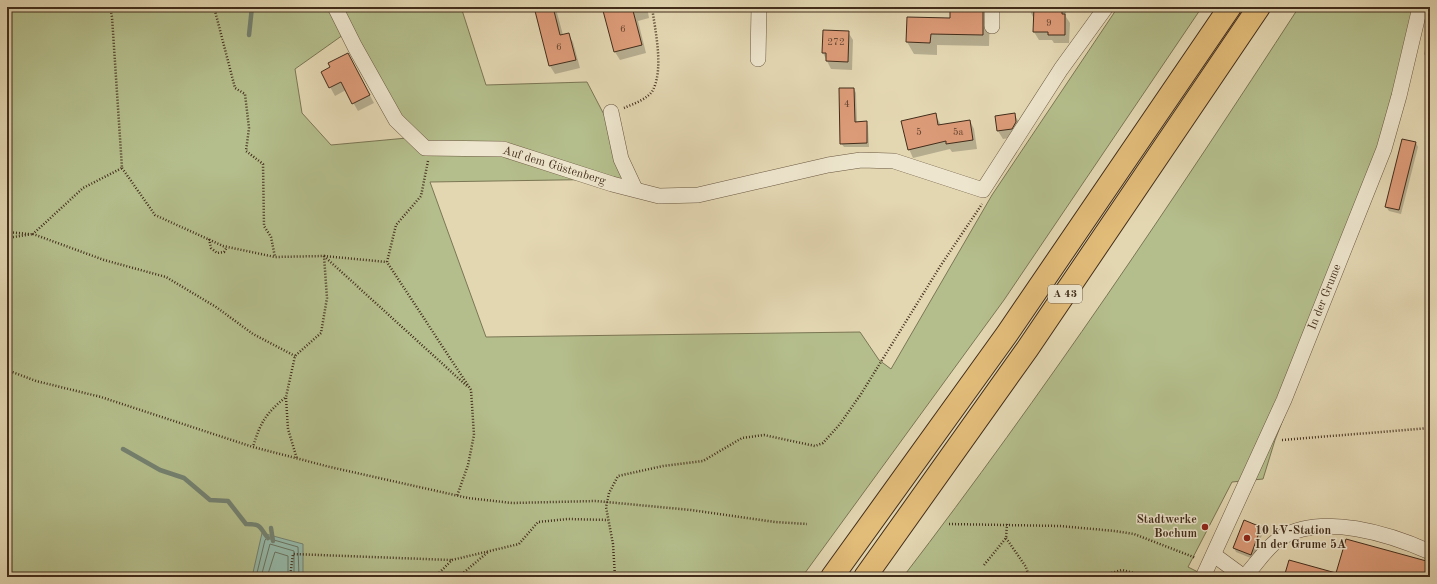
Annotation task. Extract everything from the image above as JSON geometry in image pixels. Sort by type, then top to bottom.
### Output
[{"type":"highway","name":"A 43","points":[[832,577],[1007,334],[1230,7]]},
{"type":"highway","name":"A 43","points":[[864,577],[1033,342],[1259,7]]},
{"type":"lane","points":[[335,7],[355,48],[396,120],[425,148],[431,148]]},
{"type":"lane","points":[[758,59],[759,7]]},
{"type":"lane","points":[[992,7],[992,26]]},
{"type":"lane","points":[[983,190],[1061,69],[1106,7]]},
{"type":"lane","name":"In der Grume","points":[[1208,566],[1215,537],[1266,442],[1384,149],[1399,96],[1420,7]]},
{"type":"lane","points":[[611,112],[621,159],[635,189]]},
{"type":"lane","name":"Auf dem Güstenberg","points":[[431,148],[503,149],[612,184],[659,196],[698,195],[828,165],[861,160],[894,161],[983,190]]},
{"type":"lane","points":[[1208,566],[1244,577],[1268,548],[1283,537],[1302,530],[1320,527],[1340,527],[1392,538],[1430,552]]},
{"type":"path","points":[[110,7],[112,17],[122,168],[155,215],[227,247],[275,257],[324,256],[387,262]]},
{"type":"path","points":[[214,7],[235,88],[245,94],[249,128],[246,151],[263,164],[264,226],[271,237],[275,257]]},
{"type":"path","points":[[611,112],[636,103],[652,90],[658,69],[652,7]]},
{"type":"path","points":[[431,148],[421,196],[396,226],[387,262],[471,390],[474,435],[468,465],[457,496]]},
{"type":"path","points":[[7,238],[33,234],[83,188],[122,168]]},
{"type":"path","points":[[615,577],[613,544],[606,502],[618,476],[663,466],[703,461],[742,438],[764,435],[815,446],[823,443],[840,424],[861,394],[940,265],[983,202],[983,190]]},
{"type":"path","points":[[7,232],[33,234],[104,260],[166,277],[216,307],[253,334],[295,356]]},
{"type":"path","points":[[209,240],[211,248],[217,253],[224,252],[227,247]]},
{"type":"path","points":[[297,459],[288,429],[286,397],[295,356],[320,333],[327,298],[324,256]]},
{"type":"path","points":[[324,256],[471,390]]},
{"type":"path","points":[[7,370],[36,381],[101,397],[253,447],[297,459],[457,496],[512,503],[606,502],[691,510],[775,522],[807,524]]},
{"type":"path","points":[[253,447],[258,427],[270,410],[286,397]]},
{"type":"path","points":[[1266,442],[1430,428]]},
{"type":"path","points":[[290,577],[293,554],[452,560],[519,544],[538,522],[568,519],[608,520]]},
{"type":"path","points":[[949,524],[1060,526],[1134,534],[1186,553],[1208,566]]},
{"type":"path","points":[[984,565],[1006,538],[1007,524]]},
{"type":"path","points":[[1006,538],[1026,567],[1029,577]]},
{"type":"path","points":[[460,577],[490,551]]},
{"type":"path","points":[[435,577],[452,560]]},
{"type":"path","points":[[1097,577],[1122,570],[1150,577]]},
{"type":"shaded area","points":[[7,7],[461,7],[486,85],[587,82],[611,128],[623,179],[430,182],[486,337],[860,332],[879,360],[891,369],[992,195],[1118,7],[1202,7],[1004,300],[802,577],[7,577]],"holes":[[[350,30],[407,138],[331,145],[302,113],[295,69]]]},
{"type":"shaded area","points":[[1299,7],[1426,7],[1391,146],[1275,440],[1263,479],[1232,482],[1188,567],[1208,577],[903,577],[1007,438],[1107,296]]},
{"type":"water","points":[[262,533],[303,544],[303,577],[252,577]]},
{"type":"building","points":[[534,7],[553,7],[560,35],[569,33],[576,60],[549,66]]},
{"type":"building","points":[[602,7],[632,7],[642,45],[614,52]]},
{"type":"building","points":[[950,7],[983,7],[983,35],[931,34],[930,43],[906,42],[907,17],[950,18]]},
{"type":"building","points":[[1034,7],[1062,7],[1062,14],[1065,14],[1065,35],[1048,35],[1048,32],[1033,32]]},
{"type":"building","points":[[823,30],[849,31],[848,62],[826,61],[826,53],[822,53]]},
{"type":"building","points":[[348,53],[370,95],[352,104],[341,82],[329,88],[321,72],[330,67],[328,63]]},
{"type":"building","points":[[839,88],[854,88],[855,122],[867,121],[867,143],[840,144]]},
{"type":"building","points":[[936,113],[938,125],[970,120],[973,140],[946,144],[946,141],[908,150],[901,121]]},
{"type":"building","points":[[1015,113],[1016,122],[1012,129],[997,131],[995,116]]},
{"type":"building","points":[[1402,139],[1416,142],[1399,210],[1385,207]]},
{"type":"building","name":"10 kV-Station In der Grume 5A","points":[[1244,520],[1261,527],[1251,555],[1233,548]]},
{"type":"building","points":[[1346,539],[1430,562],[1430,577],[1284,577],[1289,560],[1336,573]]},
{"type":"waterway","points":[[249,35],[252,7]]},
{"type":"waterway","points":[[123,449],[160,470],[184,478],[210,500],[228,501],[246,524],[260,527],[268,538]]},
{"type":"waterway","points":[[271,528],[273,541]]},
{"type":"place","name":"Stadtwerke Bochum","points":[[1205,527]]},
{"type":"place","name":"10 kV-Station In der Grume 5A","points":[[1247,538]]}]
